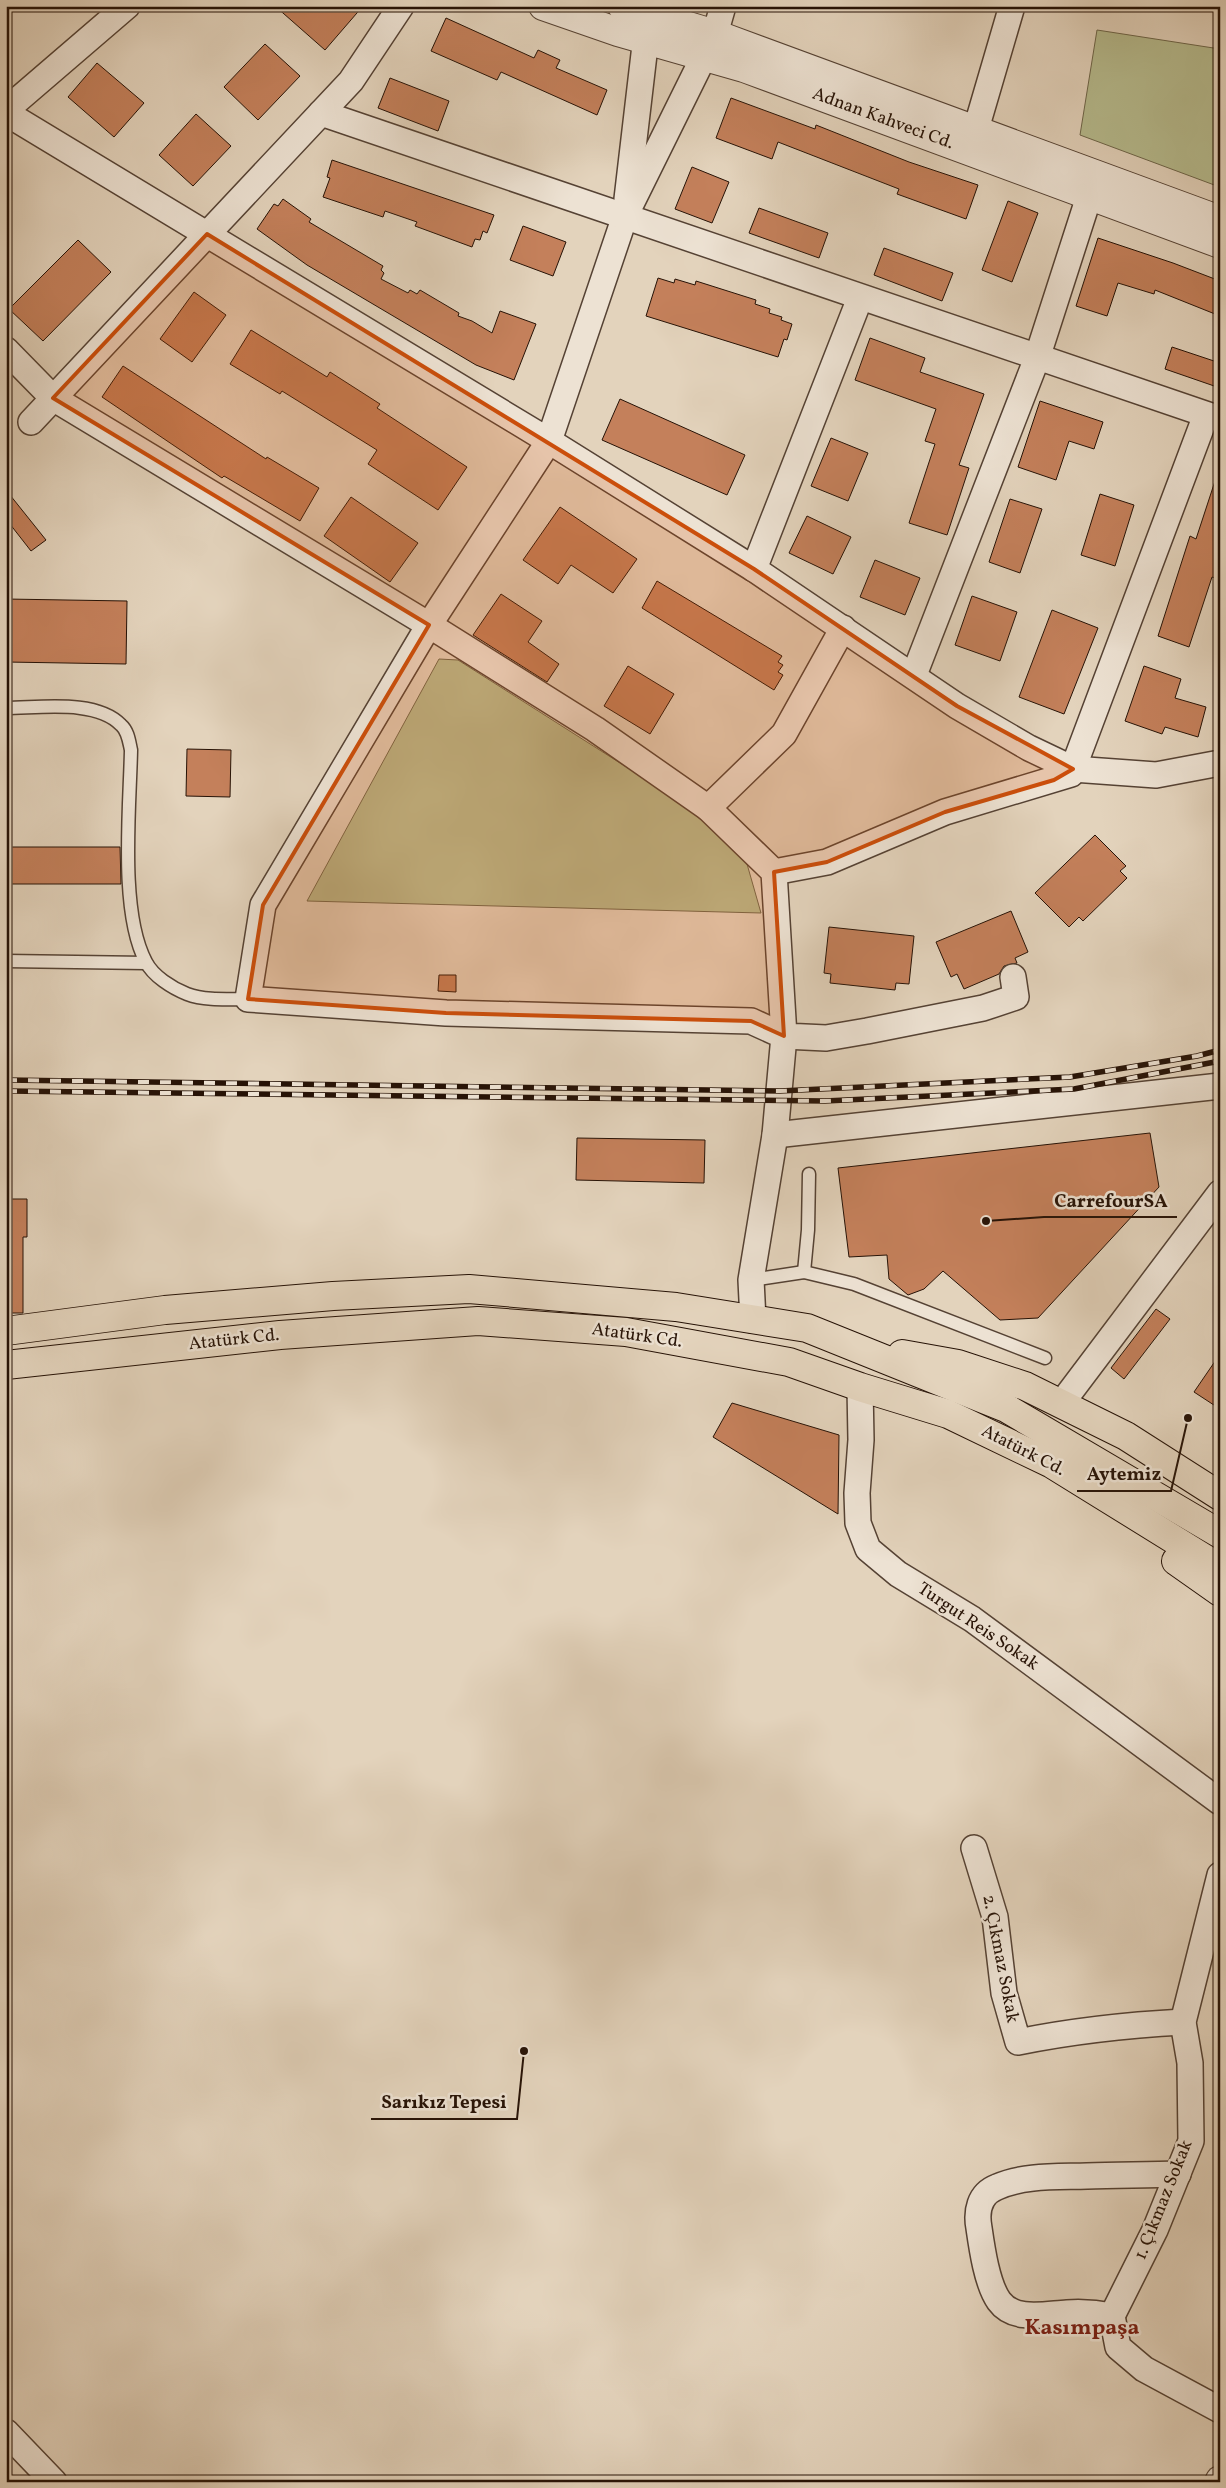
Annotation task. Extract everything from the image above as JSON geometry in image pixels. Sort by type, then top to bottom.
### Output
[{"type":"main road","name":"Atatürk Cd.","points":[[6,1331],[165,1310],[334,1296],[469,1289],[676,1307],[807,1328],[1006,1408],[1220,1534]]},
{"type":"main road","name":"Atatürk Cd.","points":[[6,1366],[280,1335],[478,1321],[626,1332],[789,1362],[860,1387],[948,1414],[1052,1464],[1220,1568]]},
{"type":"main road","points":[[843,1342],[958,1364],[1024,1386],[1126,1436],[1220,1496]]},
{"type":"main road","points":[[860,1387],[1094,1502],[1220,1592]]},
{"type":"street","points":[[127,6],[6,112],[549,441],[754,569],[973,715],[1029,748],[1073,769],[1156,774],[1220,763]]},
{"type":"street","points":[[31,422],[351,81],[401,6]]},
{"type":"street","name":"Adnan Kahveci Cd.","points":[[543,6],[648,20]]},
{"type":"street","name":"Adnan Kahveci Cd.","points":[[622,6],[648,20],[709,45],[976,129],[1220,244]]},
{"type":"street","points":[[723,6],[709,45],[625,216],[549,441],[429,625],[263,904],[248,999],[446,1013],[751,1021],[784,1036],[826,1038],[983,1008],[1016,997],[1013,977]]},
{"type":"street","points":[[976,129],[1012,6]]},
{"type":"street","points":[[625,216],[648,20]]},
{"type":"street","name":"Adnan Kahveci Cd.","points":[[709,45],[744,68],[1093,185],[1220,220]]},
{"type":"street","points":[[321,113],[1213,417],[1071,774],[945,812],[827,862],[774,872]]},
{"type":"street","points":[[914,675],[1037,358],[1093,185]]},
{"type":"street","points":[[754,569],[860,298]]},
{"type":"street","points":[[6,350],[53,398],[429,625],[595,730],[708,808],[774,872],[784,1036],[775,1136],[751,1280],[753,1320]]},
{"type":"street","points":[[708,808],[784,734],[844,628]]},
{"type":"street","points":[[775,1136],[1220,1086]]},
{"type":"street","points":[[1062,1404],[1220,1193]]},
{"type":"street","name":"Turgut Reis Sokak","points":[[860,1387],[861,1440],[857,1493],[858,1523],[868,1549],[898,1574],[972,1619],[1220,1802]]},
{"type":"street","name":"2. Çıkmaz Sokak","points":[[974,1848],[996,1917],[1004,1993],[1018,2042],[1089,2030],[1182,2022]]},
{"type":"street","name":"1. Çıkmaz Sokak","points":[[1112,2316],[1155,2230],[1191,2141],[1190,2062],[1182,2022],[1220,1875]]},
{"type":"street","points":[[1178,2174],[1043,2177],[1016,2181],[988,2192],[979,2206],[978,2219],[983,2254],[996,2295],[1004,2306],[1019,2313],[1036,2316],[1084,2312],[1112,2316],[1118,2347],[1144,2369],[1220,2410]]},
{"type":"street","points":[[6,2432],[54,2482]]},
{"type":"lane","points":[[6,708],[86,708],[106,714],[122,725],[128,736],[131,750],[128,863],[132,915],[136,940],[146,964],[164,982],[188,995],[248,999]]},
{"type":"lane","points":[[6,961],[146,964]]},
{"type":"lane","points":[[804,1272],[808,1230],[809,1174]]},
{"type":"lane","points":[[751,1280],[804,1272],[854,1284],[902,1300],[1045,1358]]},
{"type":"highlighted area","points":[[207,234],[754,569],[957,706],[1073,769],[1054,780],[945,812],[827,862],[774,872],[784,1036],[751,1021],[446,1013],[248,999],[263,905],[429,625],[53,398]]},
{"type":"green space","points":[[1097,30],[1220,49],[1220,169],[1217,186],[1080,135]]},
{"type":"green space","points":[[439,659],[458,660],[705,817],[745,857],[761,913],[307,901]]},
{"type":"building","points":[[275,6],[363,6],[325,50]]},
{"type":"building","points":[[446,18],[534,58],[538,50],[560,60],[556,68],[607,90],[597,115],[501,72],[497,80],[431,51]]},
{"type":"building","points":[[265,44],[300,76],[258,120],[224,87]]},
{"type":"building","points":[[97,63],[144,103],[114,137],[68,97]]},
{"type":"building","points":[[390,78],[449,101],[438,131],[378,108]]},
{"type":"building","points":[[731,98],[815,129],[816,125],[909,162],[978,185],[966,219],[897,194],[899,189],[778,142],[772,159],[716,138]]},
{"type":"building","points":[[196,114],[231,146],[193,186],[159,155]]},
{"type":"building","points":[[332,160],[494,215],[487,233],[483,231],[480,240],[475,239],[472,247],[415,226],[417,222],[385,211],[383,217],[323,197],[330,178],[327,177]]},
{"type":"building","points":[[692,167],[729,182],[712,223],[675,209]]},
{"type":"building","points":[[283,199],[311,219],[309,222],[383,266],[381,270],[384,273],[381,279],[408,293],[410,290],[417,294],[420,290],[459,313],[458,316],[472,321],[492,333],[500,311],[536,324],[514,380],[476,365],[307,265],[257,229],[274,204],[278,206]]},
{"type":"building","points":[[1008,201],[1038,213],[1012,282],[982,270]]},
{"type":"building","points":[[759,208],[828,233],[819,258],[749,233]]},
{"type":"building","points":[[523,226],[566,242],[553,276],[510,260]]},
{"type":"building","points":[[1098,238],[1220,281],[1220,316],[1155,290],[1154,294],[1118,283],[1107,316],[1076,306]]},
{"type":"building","points":[[78,240],[111,272],[43,341],[9,309]]},
{"type":"building","points":[[884,248],[953,273],[942,301],[874,275]]},
{"type":"building","points":[[658,278],[674,283],[675,279],[695,285],[696,281],[756,300],[755,304],[770,309],[769,313],[782,317],[781,320],[792,324],[787,340],[784,339],[778,357],[646,316]]},
{"type":"building","points":[[194,292],[226,315],[192,362],[160,339]]},
{"type":"building","points":[[251,330],[327,377],[330,372],[380,404],[377,408],[467,467],[438,510],[368,464],[377,450],[282,391],[280,394],[230,364]]},
{"type":"building","points":[[870,338],[925,358],[920,372],[984,394],[959,465],[969,468],[947,535],[909,523],[935,444],[925,441],[936,409],[855,380]]},
{"type":"building","points":[[1172,347],[1220,363],[1220,388],[1165,369]]},
{"type":"building","points":[[123,366],[266,459],[267,457],[319,488],[300,521],[224,476],[222,478],[102,397]]},
{"type":"building","points":[[620,399],[745,455],[727,495],[602,440]]},
{"type":"building","points":[[1040,401],[1103,422],[1094,449],[1069,441],[1056,480],[1018,467]]},
{"type":"building","points":[[831,438],[868,453],[848,501],[811,486]]},
{"type":"building","points":[[1216,478],[1220,478],[1220,565],[1215,578],[1212,577],[1189,647],[1158,636],[1190,536],[1196,539]]},
{"type":"building","points":[[6,490],[46,540],[31,551],[6,519]]},
{"type":"building","points":[[1100,494],[1134,505],[1115,566],[1081,555]]},
{"type":"building","points":[[351,497],[418,543],[390,582],[324,536]]},
{"type":"building","points":[[1010,499],[1042,509],[1020,573],[989,562]]},
{"type":"building","points":[[560,507],[637,559],[613,593],[571,565],[558,584],[523,560]]},
{"type":"building","points":[[807,516],[851,537],[833,574],[789,553]]},
{"type":"building","points":[[875,560],[920,578],[905,615],[860,597]]},
{"type":"building","points":[[657,581],[782,656],[778,662],[783,665],[778,672],[783,675],[774,690],[642,608]]},
{"type":"building","points":[[501,594],[542,621],[528,642],[559,664],[547,682],[473,635]]},
{"type":"building","points":[[972,596],[1017,612],[1000,661],[955,645]]},
{"type":"building","points":[[6,599],[127,601],[126,664],[6,662]]},
{"type":"building","points":[[1052,610],[1098,628],[1064,714],[1019,697]]},
{"type":"building","points":[[628,666],[674,694],[650,734],[604,706]]},
{"type":"building","points":[[1144,666],[1181,679],[1175,698],[1206,707],[1198,737],[1165,727],[1162,734],[1125,721]]},
{"type":"building","points":[[187,749],[231,750],[230,797],[186,796]]},
{"type":"building","points":[[1095,835],[1126,866],[1120,871],[1127,878],[1083,921],[1079,917],[1069,927],[1035,893]]},
{"type":"building","points":[[6,847],[120,847],[121,884],[6,884]]},
{"type":"building","points":[[1011,911],[1028,952],[1015,958],[1017,963],[1004,966],[999,974],[964,989],[957,974],[951,977],[936,942]]},
{"type":"building","points":[[829,927],[914,936],[909,984],[896,983],[895,990],[830,983],[831,974],[824,973]]},
{"type":"building","points":[[439,975],[456,975],[456,992],[438,991]]},
{"type":"building","points":[[1150,1133],[1159,1187],[1038,1318],[1000,1320],[943,1271],[924,1289],[908,1295],[889,1279],[887,1255],[849,1257],[838,1168]]},
{"type":"building","points":[[577,1138],[705,1140],[704,1183],[576,1180]]},
{"type":"building","points":[[6,1199],[27,1199],[27,1237],[23,1237],[23,1313],[6,1313]]},
{"type":"building","points":[[1156,1309],[1170,1319],[1124,1379],[1111,1368]]},
{"type":"building","points":[[1220,1354],[1220,1409],[1194,1392]]},
{"type":"building","points":[[732,1403],[839,1435],[838,1514],[713,1437]]},
{"type":"railway","points":[[6,1080],[780,1091],[1070,1077],[1197,1056],[1220,1050]]},
{"type":"railway","points":[[6,1091],[825,1101],[1074,1089],[1220,1061]]},
{"type":"place","name":"CarrefourSA","points":[[986,1221]]},
{"type":"place","name":"Aytemiz","points":[[1188,1418]]},
{"type":"place","name":"Sarıkız Tepesi","points":[[524,2051]]},
{"type":"district","name":"Kasımpaşa","points":[[1082,2328]]}]
